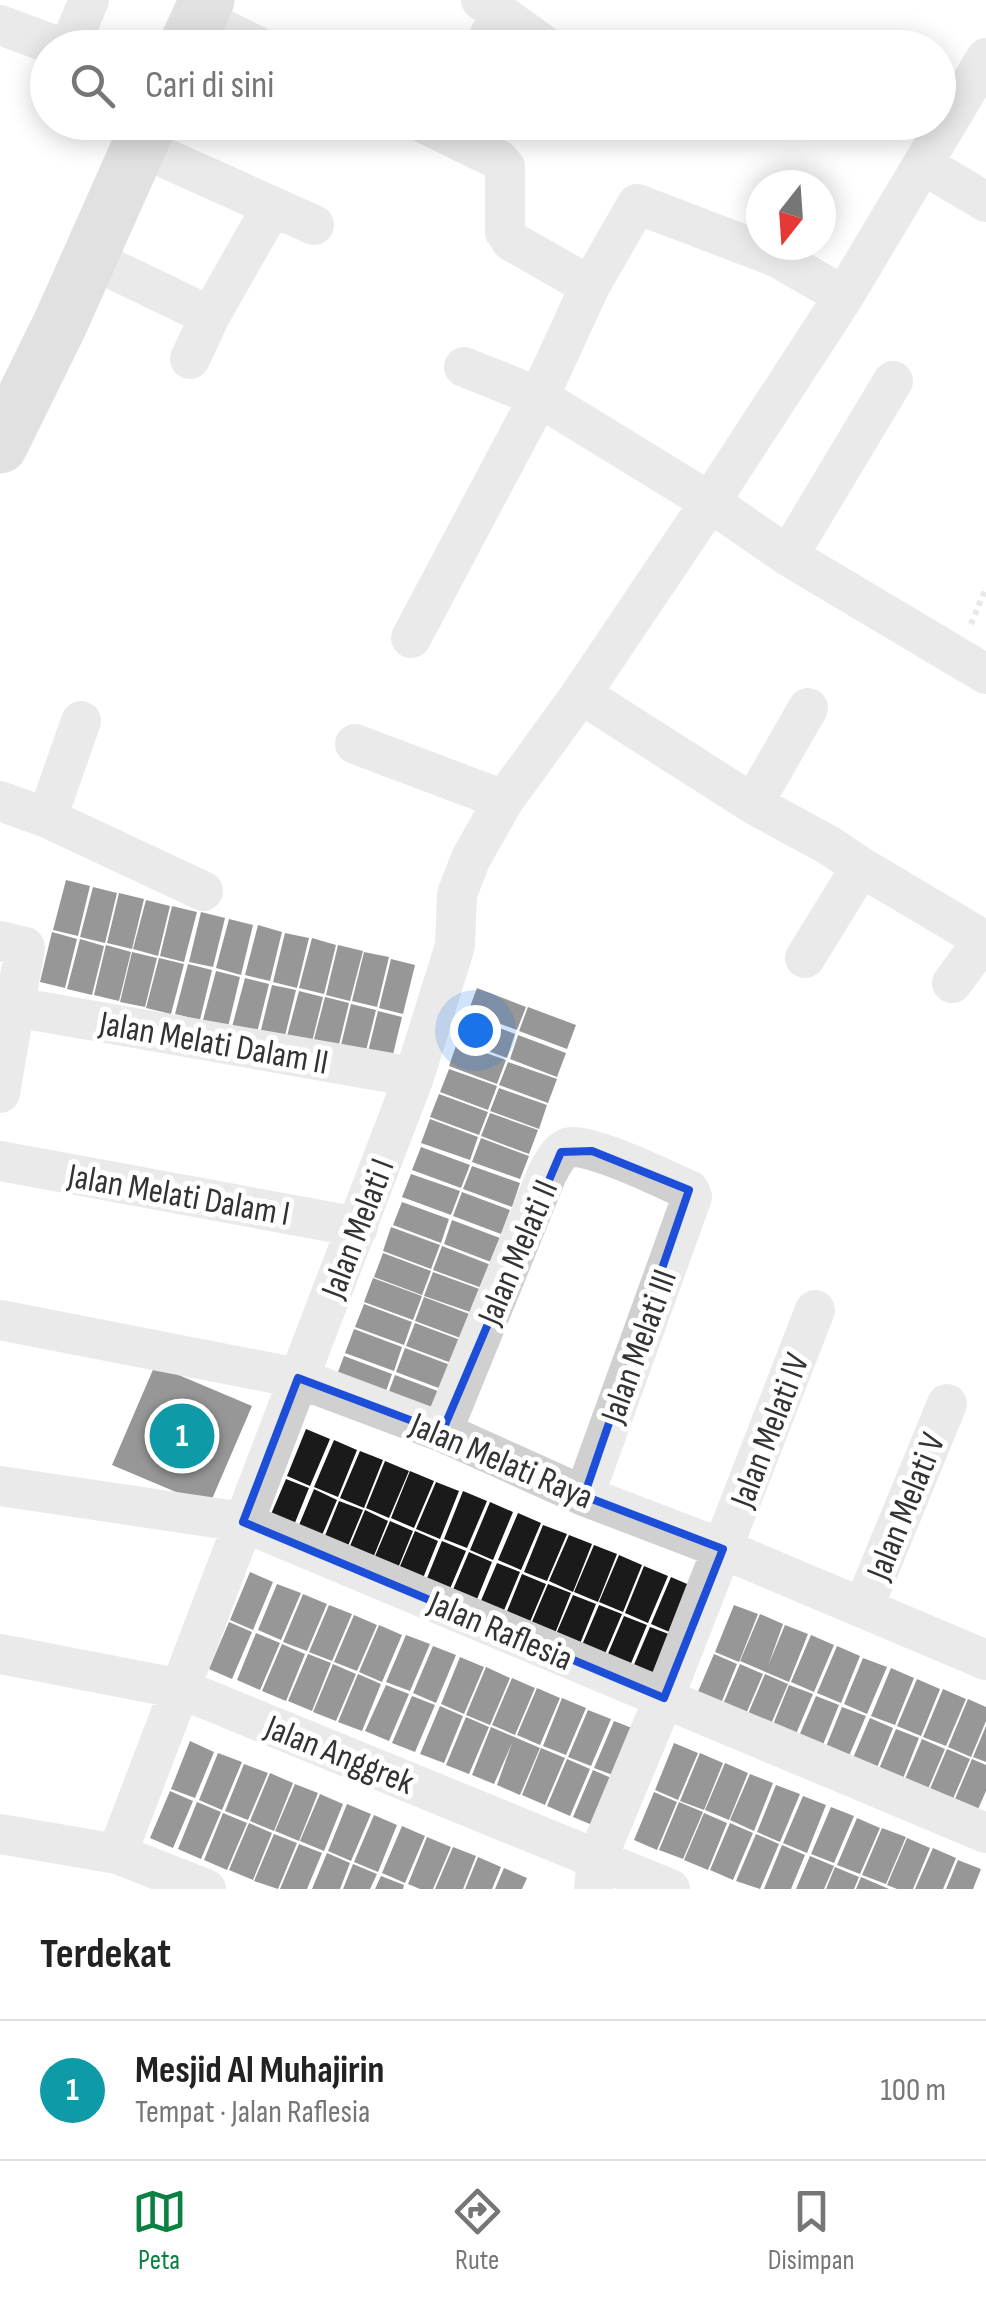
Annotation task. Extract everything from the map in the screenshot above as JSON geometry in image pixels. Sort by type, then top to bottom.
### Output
[{"type":"street","points":[[75,30],[89,0]]},
{"type":"street","points":[[0,25],[30,35]]},
{"type":"street","name":"Jalan Melati I","points":[[956,110],[986,58]]},
{"type":"street","points":[[0,446],[141,140]]},
{"type":"street","points":[[155,140],[272,207],[314,225]]},
{"type":"street","points":[[464,140],[505,167],[505,232],[511,240],[590,286]]},
{"type":"street","name":"Jalan Melati I","points":[[117,1854],[414,1078],[455,946],[457,894],[472,858],[504,800],[581,694],[844,296],[938,140]]},
{"type":"street","points":[[924,165],[986,202]]},
{"type":"street","points":[[410,638],[539,397],[590,286],[638,204],[776,257],[844,296]]},
{"type":"street","points":[[190,359],[272,207]]},
{"type":"street","points":[[89,258],[210,316]]},
{"type":"street","points":[[464,367],[539,397],[710,502],[788,556],[986,674]]},
{"type":"street","points":[[788,556],[892,380]]},
{"type":"street","points":[[581,694],[753,804],[985,941],[952,982]]},
{"type":"street","points":[[753,804],[808,708]]},
{"type":"street","points":[[47,818],[81,721]]},
{"type":"street","points":[[355,744],[504,800]]},
{"type":"street","points":[[0,800],[203,891]]},
{"type":"street","points":[[805,958],[861,867]]},
{"type":"street","points":[[0,1093],[14,1007],[12,944]]},
{"type":"street","name":"Jalan Melati Dalam II","points":[[14,1007],[414,1078]]},
{"type":"street","name":"Jalan Melati II","points":[[442,1432],[548,1174],[561,1152],[574,1146],[592,1150],[689,1190],[692,1197]]},
{"type":"street","name":"Jalan Melati Dalam I","points":[[0,1161],[358,1227]]},
{"type":"street","name":"Jalan Melati III","points":[[584,1496],[692,1197]]},
{"type":"street","name":"Jalan Melati IV","points":[[596,1874],[815,1310]]},
{"type":"street","name":"Jalan Melati Raya","points":[[0,1320],[298,1378],[442,1432],[584,1496],[723,1549],[986,1660]]},
{"type":"street","name":"Jalan Melati V","points":[[863,1608],[947,1404]]},
{"type":"street","name":"Jalan Raflesia","points":[[0,1486],[243,1522],[986,1833]]},
{"type":"street","name":"Jalan Anggrek","points":[[0,1654],[181,1689],[596,1874],[670,1889]]},
{"type":"street","points":[[0,1834],[117,1854],[206,1889]]},
{"type":"highlighted area","points":[[592,1151],[689,1190],[584,1496],[723,1549],[664,1698],[243,1522],[298,1378],[442,1432],[561,1152]]},
{"type":"building","points":[[66,880],[90,886],[78,936],[53,930]]},
{"type":"building","points":[[93,887],[117,893],[105,943],[80,937]]},
{"type":"building","points":[[119,893],[144,899],[132,949],[107,943]]},
{"type":"building","points":[[146,900],[170,906],[158,956],[133,949]]},
{"type":"building","points":[[172,906],[197,912],[184,962],[160,956]]},
{"type":"building","points":[[201,912],[225,918],[213,967],[189,962]]},
{"type":"building","points":[[229,919],[253,925],[241,975],[216,968]]},
{"type":"building","points":[[258,925],[282,932],[270,981],[245,975]]},
{"type":"building","points":[[52,932],[77,939],[65,988],[40,982]]},
{"type":"building","points":[[285,933],[309,938],[297,988],[273,982]]},
{"type":"building","points":[[312,938],[336,945],[324,994],[299,988]]},
{"type":"building","points":[[80,939],[104,946],[92,995],[67,989]]},
{"type":"building","points":[[106,945],[131,952],[119,1001],[94,995]]},
{"type":"building","points":[[338,945],[363,951],[350,1001],[326,995]]},
{"type":"building","points":[[132,952],[157,958],[145,1007],[120,1002]]},
{"type":"building","points":[[364,952],[389,957],[377,1007],[352,1001]]},
{"type":"building","points":[[159,958],[184,964],[171,1014],[146,1008]]},
{"type":"building","points":[[391,959],[415,965],[403,1014],[379,1008]]},
{"type":"building","points":[[188,964],[212,970],[200,1020],[175,1014]]},
{"type":"building","points":[[216,971],[240,977],[228,1027],[203,1020]]},
{"type":"building","points":[[245,978],[269,984],[257,1033],[232,1027]]},
{"type":"building","points":[[272,985],[296,990],[284,1040],[260,1034]]},
{"type":"building","points":[[477,988],[526,1007],[517,1030],[468,1012]]},
{"type":"building","points":[[299,991],[323,997],[311,1046],[286,1040]]},
{"type":"building","points":[[325,997],[349,1003],[337,1053],[312,1047]]},
{"type":"building","points":[[351,1004],[376,1010],[364,1059],[339,1053]]},
{"type":"building","points":[[528,1007],[576,1025],[567,1049],[519,1031]]},
{"type":"building","points":[[378,1011],[402,1017],[390,1067],[366,1060]]},
{"type":"building","points":[[468,1016],[515,1034],[507,1058],[459,1040]]},
{"type":"building","points":[[518,1035],[566,1053],[557,1077],[510,1059]]},
{"type":"building","points":[[457,1043],[506,1060],[497,1084],[449,1066]]},
{"type":"building","points":[[508,1062],[557,1079],[548,1103],[499,1085]]},
{"type":"building","points":[[449,1069],[497,1086],[488,1110],[440,1092]]},
{"type":"building","points":[[499,1088],[547,1105],[539,1129],[490,1111]]},
{"type":"building","points":[[439,1094],[488,1112],[479,1135],[430,1117]]},
{"type":"building","points":[[490,1113],[538,1130],[529,1154],[481,1136]]},
{"type":"building","points":[[430,1119],[478,1137],[470,1160],[421,1143]]},
{"type":"building","points":[[481,1138],[529,1156],[520,1179],[472,1162]]},
{"type":"building","points":[[421,1147],[470,1165],[461,1188],[412,1170]]},
{"type":"building","points":[[472,1166],[520,1183],[512,1207],[463,1189]]},
{"type":"building","points":[[411,1174],[460,1191],[451,1215],[402,1197]]},
{"type":"building","points":[[462,1192],[510,1210],[501,1234],[453,1216]]},
{"type":"building","points":[[402,1202],[449,1219],[441,1243],[393,1225]]},
{"type":"building","points":[[452,1220],[500,1238],[491,1262],[444,1244]]},
{"type":"building","points":[[391,1227],[440,1245],[431,1269],[383,1251]]},
{"type":"building","points":[[442,1246],[491,1265],[482,1288],[433,1270]]},
{"type":"building","points":[[383,1253],[431,1271],[422,1295],[374,1277]]},
{"type":"building","points":[[433,1272],[482,1290],[473,1313],[424,1296]]},
{"type":"building","points":[[373,1278],[422,1296],[413,1320],[364,1302]]},
{"type":"building","points":[[424,1297],[472,1315],[463,1339],[415,1321]]},
{"type":"building","points":[[364,1304],[412,1322],[404,1345],[355,1327]]},
{"type":"building","points":[[415,1323],[463,1341],[454,1364],[406,1346]]},
{"type":"building","points":[[354,1329],[402,1347],[394,1371],[345,1353]]},
{"type":"building","points":[[405,1348],[453,1366],[444,1390],[396,1372]]},
{"type":"building","points":[[344,1356],[392,1374],[384,1397],[335,1380]]},
{"type":"building","points":[[155,1365],[252,1406],[209,1506],[112,1465]]},
{"type":"building","points":[[395,1375],[443,1393],[434,1416],[386,1399]]},
{"type":"building","points":[[306,1429],[330,1439],[310,1486],[287,1476]]},
{"type":"building","points":[[334,1440],[357,1450],[338,1497],[314,1487]]},
{"type":"building","points":[[360,1451],[383,1460],[364,1508],[340,1498]]},
{"type":"building","points":[[385,1461],[409,1471],[389,1518],[366,1508]]},
{"type":"building","points":[[410,1471],[434,1481],[414,1528],[391,1518]]},
{"type":"building","points":[[286,1479],[309,1488],[290,1535],[266,1526]]},
{"type":"building","points":[[436,1482],[459,1491],[440,1539],[416,1529]]},
{"type":"building","points":[[314,1489],[337,1500],[317,1547],[294,1537]]},
{"type":"building","points":[[463,1491],[487,1501],[467,1548],[444,1539]]},
{"type":"building","points":[[339,1501],[363,1510],[343,1558],[320,1548]]},
{"type":"building","points":[[490,1502],[513,1512],[493,1560],[470,1550]]},
{"type":"building","points":[[365,1510],[388,1521],[369,1568],[345,1558]]},
{"type":"building","points":[[518,1513],[541,1523],[521,1570],[498,1560]]},
{"type":"building","points":[[390,1521],[413,1531],[394,1578],[370,1568]]},
{"type":"building","points":[[543,1525],[567,1534],[547,1581],[524,1572]]},
{"type":"building","points":[[415,1531],[438,1541],[419,1588],[395,1578]]},
{"type":"building","points":[[569,1535],[592,1544],[573,1592],[549,1581]]},
{"type":"building","points":[[442,1541],[466,1551],[446,1598],[423,1588]]},
{"type":"building","points":[[594,1545],[617,1554],[598,1602],[574,1592]]},
{"type":"building","points":[[469,1552],[492,1562],[473,1609],[449,1599]]},
{"type":"building","points":[[619,1555],[642,1565],[623,1612],[599,1602]]},
{"type":"building","points":[[497,1563],[520,1572],[500,1620],[477,1610]]},
{"type":"building","points":[[644,1566],[668,1576],[648,1623],[625,1613]]},
{"type":"building","points":[[250,1572],[273,1582],[253,1630],[230,1620]]},
{"type":"building","points":[[522,1574],[546,1584],[526,1631],[503,1621]]},
{"type":"building","points":[[671,1577],[694,1587],[674,1634],[651,1624]]},
{"type":"building","points":[[277,1584],[301,1593],[281,1640],[258,1630]]},
{"type":"building","points":[[548,1584],[571,1593],[552,1641],[528,1631]]},
{"type":"building","points":[[303,1594],[327,1604],[307,1651],[283,1642]]},
{"type":"building","points":[[573,1595],[596,1604],[577,1651],[553,1641]]},
{"type":"building","points":[[329,1605],[352,1614],[332,1661],[309,1652]]},
{"type":"building","points":[[599,1605],[622,1614],[602,1661],[579,1652]]},
{"type":"building","points":[[734,1605],[758,1614],[739,1662],[715,1652]]},
{"type":"building","points":[[760,1614],[783,1624],[768,1666],[785,1625],[808,1634],[789,1682],[740,1661]]},
{"type":"building","points":[[354,1615],[377,1625],[357,1671],[334,1662]]},
{"type":"building","points":[[624,1616],[647,1625],[627,1673],[604,1663]]},
{"type":"building","points":[[229,1622],[252,1632],[232,1679],[209,1669]]},
{"type":"building","points":[[379,1625],[402,1635],[382,1682],[359,1672]]},
{"type":"building","points":[[650,1627],[674,1636],[654,1684],[630,1674]]},
{"type":"building","points":[[256,1633],[280,1643],[260,1690],[237,1680]]},
{"type":"building","points":[[406,1635],[430,1644],[410,1691],[386,1682]]},
{"type":"building","points":[[811,1635],[834,1645],[814,1692],[791,1682]]},
{"type":"building","points":[[282,1644],[305,1654],[286,1701],[262,1691]]},
{"type":"building","points":[[433,1646],[456,1655],[436,1703],[413,1693]]},
{"type":"building","points":[[837,1646],[860,1656],[841,1703],[817,1693]]},
{"type":"building","points":[[308,1654],[331,1663],[312,1711],[288,1701]]},
{"type":"building","points":[[714,1654],[737,1664],[718,1711],[694,1701]]},
{"type":"building","points":[[460,1657],[484,1667],[464,1714],[441,1704]]},
{"type":"building","points":[[863,1658],[887,1667],[867,1714],[844,1704]]},
{"type":"building","points":[[333,1664],[356,1674],[336,1721],[313,1712]]},
{"type":"building","points":[[740,1664],[763,1674],[743,1721],[720,1711]]},
{"type":"building","points":[[486,1667],[510,1678],[490,1725],[466,1715]]},
{"type":"building","points":[[891,1668],[914,1678],[895,1725],[871,1716]]},
{"type":"building","points":[[358,1674],[381,1684],[362,1731],[338,1722]]},
{"type":"building","points":[[765,1674],[788,1684],[768,1731],[745,1721]]},
{"type":"building","points":[[512,1678],[535,1688],[515,1735],[492,1725]]},
{"type":"building","points":[[917,1679],[940,1689],[921,1736],[897,1726]]},
{"type":"building","points":[[386,1685],[409,1694],[389,1741],[365,1731]]},
{"type":"building","points":[[789,1685],[813,1694],[793,1741],[770,1732]]},
{"type":"building","points":[[537,1688],[560,1698],[540,1745],[517,1735]]},
{"type":"building","points":[[943,1689],[966,1699],[946,1746],[923,1737]]},
{"type":"building","points":[[412,1696],[435,1705],[415,1752],[392,1743]]},
{"type":"building","points":[[816,1696],[839,1705],[820,1752],[796,1743]]},
{"type":"building","points":[[562,1698],[586,1708],[566,1755],[543,1746]]},
{"type":"building","points":[[968,1699],[986,1707],[986,1721],[971,1757],[948,1747]]},
{"type":"building","points":[[440,1706],[463,1716],[444,1763],[420,1754]]},
{"type":"building","points":[[842,1707],[866,1716],[846,1763],[823,1754]]},
{"type":"building","points":[[588,1710],[611,1719],[591,1766],[568,1757]]},
{"type":"building","points":[[466,1717],[489,1727],[469,1774],[446,1765]]},
{"type":"building","points":[[870,1718],[893,1728],[874,1775],[850,1765]]},
{"type":"building","points":[[614,1721],[637,1730],[618,1777],[594,1768]]},
{"type":"building","points":[[986,1726],[986,1762],[973,1757]]},
{"type":"building","points":[[491,1727],[540,1748],[520,1795],[497,1785],[512,1743],[494,1784],[472,1775]]},
{"type":"building","points":[[896,1729],[919,1738],[900,1786],[876,1776]]},
{"type":"building","points":[[922,1739],[945,1749],[925,1796],[902,1786]]},
{"type":"building","points":[[190,1741],[214,1752],[195,1798],[171,1789]]},
{"type":"building","points":[[674,1743],[698,1753],[678,1800],[655,1790]]},
{"type":"building","points":[[541,1748],[565,1758],[545,1805],[522,1795]]},
{"type":"building","points":[[947,1749],[970,1759],[950,1806],[927,1796]]},
{"type":"building","points":[[218,1753],[242,1762],[222,1810],[199,1800]]},
{"type":"building","points":[[700,1753],[723,1763],[704,1810],[680,1801]]},
{"type":"building","points":[[567,1759],[590,1769],[570,1816],[547,1806]]},
{"type":"building","points":[[972,1759],[986,1765],[986,1791],[975,1816],[952,1806]]},
{"type":"building","points":[[725,1763],[748,1773],[729,1820],[705,1810]]},
{"type":"building","points":[[244,1764],[268,1773],[248,1820],[225,1811]]},
{"type":"building","points":[[593,1770],[616,1780],[597,1827],[573,1817]]},
{"type":"building","points":[[270,1773],[293,1783],[274,1831],[250,1821]]},
{"type":"building","points":[[750,1774],[773,1783],[754,1831],[730,1820]]},
{"type":"building","points":[[295,1784],[318,1793],[299,1841],[275,1831]]},
{"type":"building","points":[[776,1785],[800,1794],[780,1842],[757,1832]]},
{"type":"building","points":[[170,1791],[193,1801],[173,1848],[150,1838]]},
{"type":"building","points":[[654,1792],[677,1802],[657,1850],[634,1840]]},
{"type":"building","points":[[320,1794],[343,1804],[324,1851],[300,1841]]},
{"type":"building","points":[[803,1796],[826,1805],[807,1853],[783,1843]]},
{"type":"building","points":[[197,1802],[221,1812],[201,1859],[178,1849]]},
{"type":"building","points":[[679,1802],[703,1812],[683,1859],[659,1850]]},
{"type":"building","points":[[347,1804],[371,1814],[351,1861],[328,1851]]},
{"type":"building","points":[[831,1807],[854,1816],[834,1863],[811,1854]]},
{"type":"building","points":[[223,1813],[247,1823],[227,1870],[204,1860]]},
{"type":"building","points":[[704,1813],[727,1823],[708,1870],[684,1860]]},
{"type":"building","points":[[374,1815],[397,1825],[378,1872],[354,1862]]},
{"type":"building","points":[[857,1818],[880,1828],[860,1874],[837,1865]]},
{"type":"building","points":[[249,1823],[272,1833],[253,1880],[229,1870]]},
{"type":"building","points":[[730,1823],[753,1833],[733,1880],[710,1870]]},
{"type":"building","points":[[402,1826],[425,1836],[405,1883],[382,1873]]},
{"type":"building","points":[[882,1828],[906,1837],[886,1884],[862,1875]]},
{"type":"building","points":[[274,1834],[297,1843],[278,1889],[254,1881]]},
{"type":"building","points":[[756,1834],[779,1844],[760,1889],[736,1881]]},
{"type":"building","points":[[427,1837],[451,1847],[433,1889],[420,1889],[408,1884]]},
{"type":"building","points":[[907,1838],[930,1848],[913,1889],[897,1889],[887,1885]]},
{"type":"building","points":[[299,1844],[322,1853],[307,1889],[280,1889]]},
{"type":"building","points":[[782,1845],[805,1855],[791,1889],[764,1889]]},
{"type":"building","points":[[453,1847],[476,1856],[463,1889],[435,1889]]},
{"type":"building","points":[[933,1848],[956,1858],[943,1889],[915,1889]]},
{"type":"building","points":[[327,1853],[350,1863],[340,1889],[312,1889]]},
{"type":"building","points":[[810,1856],[834,1866],[824,1889],[796,1889]]},
{"type":"building","points":[[478,1857],[501,1867],[492,1889],[465,1889]]},
{"type":"building","points":[[958,1860],[981,1869],[973,1889],[946,1889]]},
{"type":"building","points":[[353,1864],[377,1874],[370,1889],[343,1889]]},
{"type":"building","points":[[835,1867],[859,1877],[854,1889],[826,1889]]},
{"type":"building","points":[[504,1868],[527,1878],[522,1889],[495,1889]]},
{"type":"building","points":[[381,1876],[404,1885],[403,1889],[375,1889]]},
{"type":"building","points":[[861,1877],[889,1889],[856,1889]]},
{"type":"place","name":"Mesjid Al Muhajirin","points":[[182,1436]]}]
